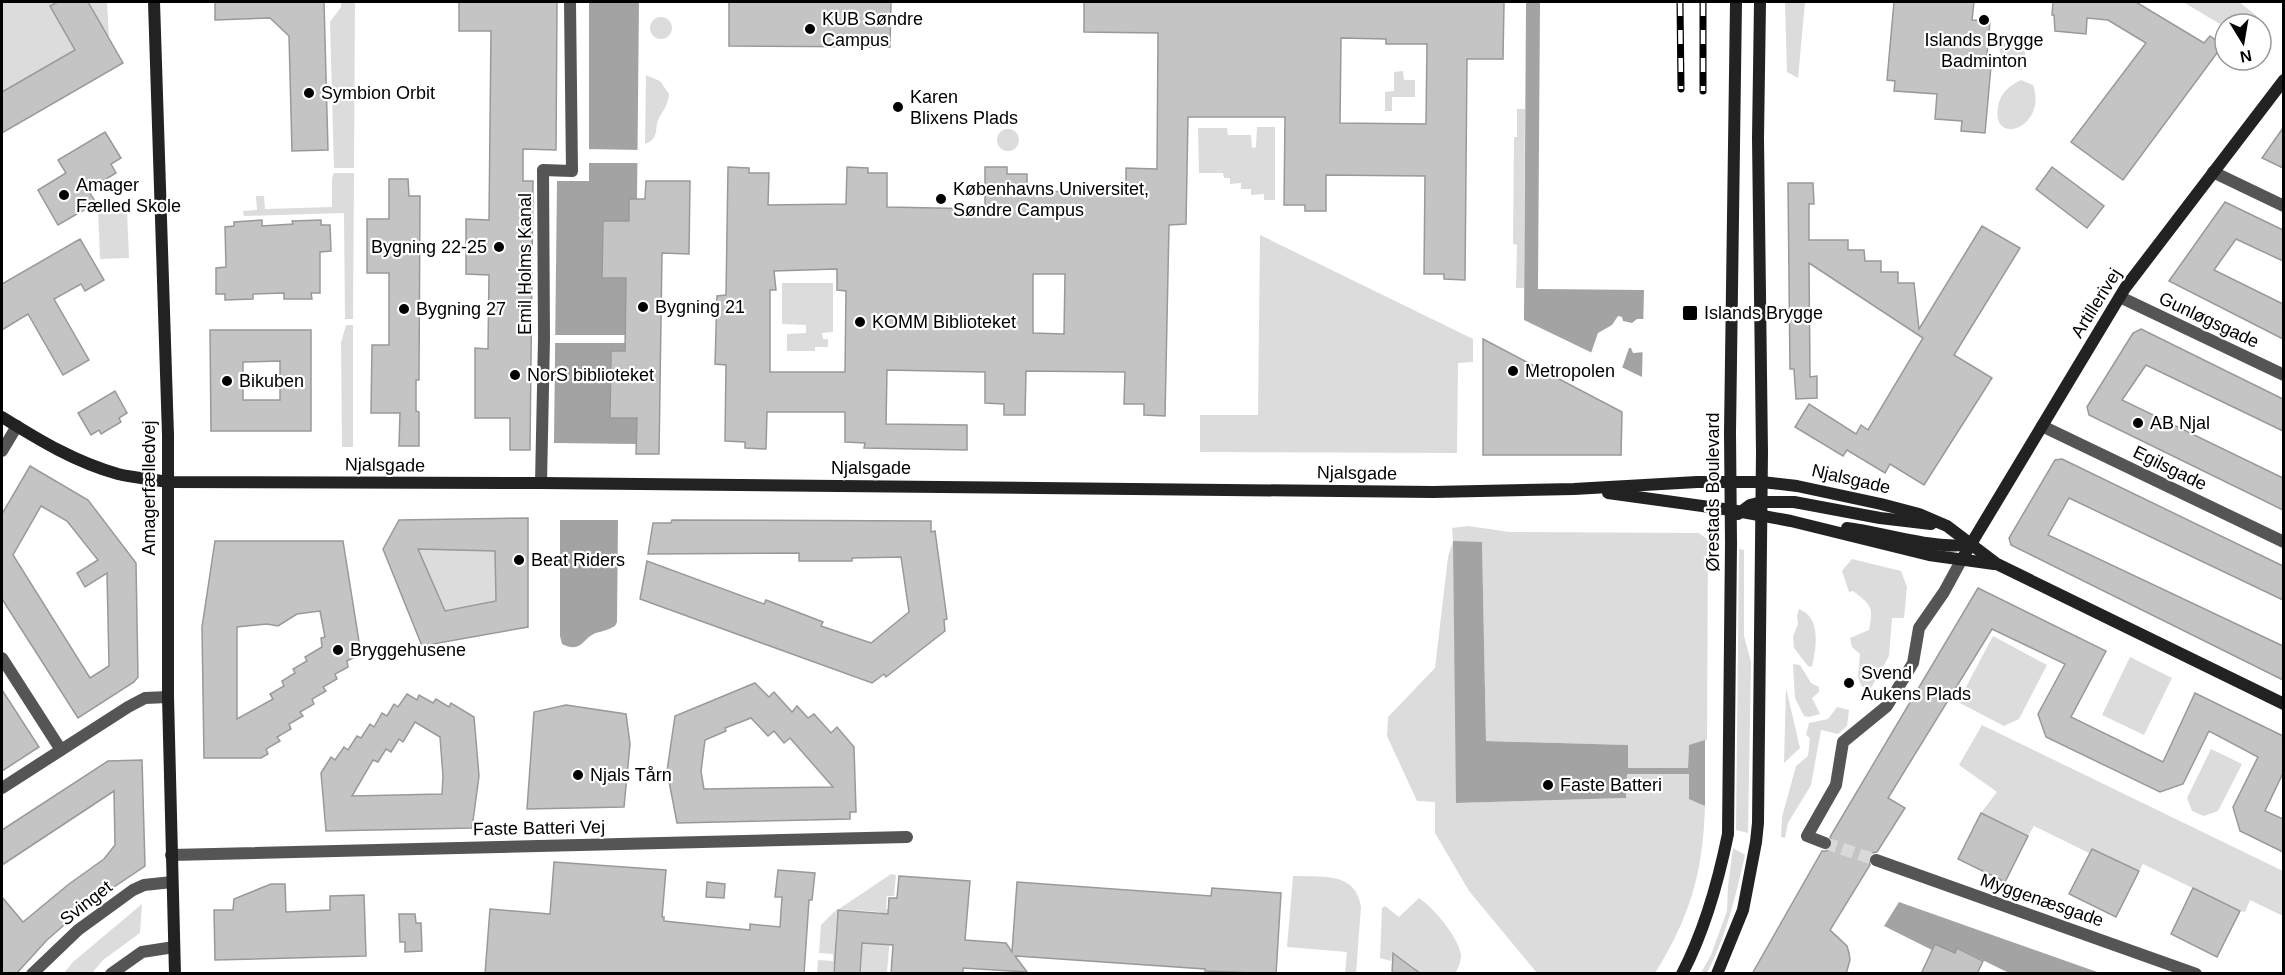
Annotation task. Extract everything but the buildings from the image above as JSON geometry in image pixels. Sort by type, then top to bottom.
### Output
[{"type":"street","name":"Amagerfælledvej","points":[[154,2],[168,482],[168,697],[175,974]]},
{"type":"street","name":"Emil Holms Kanal","points":[[541,483],[544,339],[543,170],[572,171],[570,2]]},
{"type":"street","name":"Ørestads Boulevard","points":[[1682,974],[1697,944],[1719,876],[1728,834],[1731,525],[1736,511],[1730,482],[1736,2]]},
{"type":"street","points":[[1718,974],[1743,910],[1756,842],[1762,515],[1758,138],[1760,2]]},
{"type":"street","name":"Artillerivej","points":[[1962,560],[2120,297],[2283,81]]},
{"type":"street","points":[[2213,172],[2283,206]]},
{"type":"street","name":"Gunløgsgade","points":[[2120,297],[2283,375]]},
{"type":"street","name":"Njalsgade","points":[[2,417],[64,454],[89,465],[120,474],[168,482],[541,483],[1433,492],[1574,489],[1697,482],[1762,482],[1797,486],[1919,514],[1947,526],[1997,564],[2283,704]]},
{"type":"street","points":[[2,451],[17,426]]},
{"type":"street","name":"Egilsgade","points":[[2042,426],[2283,542]]},
{"type":"street","name":"Njalsgade","points":[[1574,489],[1697,504],[1762,515],[1929,555],[1997,564]]},
{"type":"street","points":[[1736,511],[1762,502],[1794,502],[1880,518],[1947,526]]},
{"type":"street","points":[[1791,521],[1872,531],[1936,544],[1955,546],[1970,544]]},
{"type":"street","points":[[1825,843],[1807,836],[1836,785],[1843,742],[1887,706],[1913,663],[1919,628],[1944,592],[1962,560]]},
{"type":"street","points":[[2,658],[61,750]]},
{"type":"street","points":[[2,788],[145,698],[168,697]]},
{"type":"street","name":"Faste Batteri Vej","points":[[171,855],[907,837]]},
{"type":"street","name":"Myggenæsgade","points":[[1876,860],[2196,974]]},
{"type":"street","name":"Svinget","points":[[32,974],[78,930],[133,890],[144,885],[171,882]]},
{"type":"street","points":[[111,974],[142,952],[174,946]]},
{"type":"shaded area","points":[[2,2],[58,2],[51,6],[75,50],[2,92]]},
{"type":"shaded area","points":[[88,2],[107,2],[109,39]]},
{"type":"shaded area","points":[[341,2],[355,2],[354,168],[334,168],[330,22],[341,7]]},
{"type":"shaded area","points":[[589,2],[639,2],[637,199],[629,221],[603,221],[602,277],[626,278],[625,351],[611,351],[610,417],[637,418],[636,444],[554,443],[557,181],[589,181]]},
{"type":"shaded area","points":[[1526,2],[1540,2],[1538,289],[1644,290],[1642,377],[1524,320]]},
{"type":"shaded area","points":[[1785,2],[1805,2],[1798,78],[1787,72]]},
{"type":"shaded area","points":[[2183,2],[2239,2],[2252,12],[2213,12],[2213,20]]},
{"type":"shaded area","points":[[661,17],[669,20],[672,28],[669,36],[661,39],[653,36],[650,28],[653,20]]},
{"type":"shaded area","points":[[2009,35],[2017,37],[2024,50],[2026,61],[2022,70],[2010,65],[2001,54],[2000,43]]},
{"type":"shaded area","points":[[1403,71],[1404,80],[1415,80],[1415,97],[1392,97],[1392,111],[1385,111],[1385,92],[1394,91],[1394,72]]},
{"type":"shaded area","points":[[646,75],[660,81],[669,94],[666,106],[658,120],[655,136],[645,144]]},
{"type":"shaded area","points":[[2021,80],[2033,85],[2036,100],[2033,112],[2027,121],[2010,129],[2003,126],[1998,119],[1999,102],[2006,90]]},
{"type":"shaded area","points":[[1517,109],[1525,109],[1524,288],[1516,288],[1517,245],[1513,244],[1514,137],[1517,137]]},
{"type":"shaded area","points":[[1257,127],[1275,127],[1275,200],[1264,200],[1264,194],[1251,195],[1251,189],[1241,189],[1241,183],[1230,184],[1230,178],[1224,178],[1223,173],[1199,173],[1198,128],[1227,128],[1228,135],[1251,135],[1252,148],[1256,147]]},
{"type":"shaded area","points":[[1008,129],[1016,132],[1019,140],[1016,148],[1008,151],[1000,148],[997,140],[1000,132]]},
{"type":"shaded area","points":[[334,173],[354,173],[353,319],[345,319],[344,213],[244,216],[243,211],[257,210],[256,196],[264,196],[265,209],[332,207]]},
{"type":"shaded area","points":[[127,210],[129,258],[100,259],[98,211]]},
{"type":"shaded area","points":[[1260,235],[1473,339],[1473,362],[1458,363],[1457,453],[1200,452],[1200,415],[1258,415]]},
{"type":"shaded area","points":[[782,283],[833,283],[833,332],[822,333],[823,339],[828,339],[828,347],[815,347],[815,351],[787,351],[787,334],[806,333],[806,325],[782,324]]},
{"type":"shaded area","points":[[346,325],[353,325],[353,447],[342,447],[341,343]]},
{"type":"shaded area","points":[[560,520],[618,520],[617,622],[615,626],[591,635],[574,647],[562,644],[560,636]]},
{"type":"shaded area","points":[[1468,526],[1510,532],[1699,533],[1708,540],[1707,740],[1689,746],[1688,768],[1628,768],[1627,745],[1486,741],[1482,543],[1456,803],[1626,798],[1627,774],[1689,774],[1689,798],[1705,806],[1698,874],[1686,913],[1655,973],[1537,973],[1469,891],[1435,833],[1435,802],[1417,801],[1387,736],[1388,717],[1435,668],[1448,557],[1453,541],[1452,528]]},
{"type":"shaded area","points":[[1453,541],[1482,542],[1486,741],[1628,745],[1628,768],[1688,768],[1689,745],[1705,740],[1705,806],[1689,799],[1689,774],[1627,774],[1626,798],[1456,803]]},
{"type":"shaded area","points":[[418,549],[495,551],[496,601],[445,611]]},
{"type":"shaded area","points":[[1739,549],[1744,550],[1744,636],[1751,662],[1748,833],[1736,830]]},
{"type":"shaded area","points":[[1852,559],[1901,571],[1907,587],[1904,618],[1892,618],[1889,656],[1870,690],[1861,686],[1858,676],[1860,654],[1852,647],[1850,638],[1869,630],[1871,616],[1867,603],[1853,591],[1849,592],[1842,571]]},
{"type":"shaded area","points":[[1799,609],[1811,619],[1816,634],[1812,667],[1808,666],[1794,648],[1793,636],[1798,624]]},
{"type":"shaded area","points":[[1993,636],[2047,665],[2019,719],[2004,726],[1958,702]]},
{"type":"shaded area","points":[[2130,657],[2172,678],[2144,735],[2102,715]]},
{"type":"shaded area","points":[[1793,664],[1800,665],[1811,683],[1819,687],[1819,692],[1812,698],[1820,714],[1804,716],[1795,698]]},
{"type":"shaded area","points":[[1786,688],[1800,748],[1784,763]]},
{"type":"shaded area","points":[[1837,707],[1849,710],[1847,726],[1838,734],[1821,730],[1811,785],[1788,823],[1785,838],[1781,837],[1782,817],[1796,766],[1808,756],[1810,738],[1806,735],[1809,723],[1828,719]]},
{"type":"shaded area","points":[[1982,725],[2283,871],[2283,916],[2250,900],[2245,912],[2240,911],[2143,864],[2139,871],[2092,849],[2089,853],[2034,826],[2028,836],[1981,813],[1997,792],[1959,765]]},
{"type":"shaded area","points":[[2211,749],[2242,764],[2218,811],[2204,816],[2192,811],[2187,798]]},
{"type":"shaded area","points":[[1733,848],[1745,855],[1738,886],[1714,959],[1707,973],[1701,973],[1711,955],[1727,911]]},
{"type":"shaded area","points":[[891,874],[896,875],[894,896],[887,896],[886,909],[892,910],[887,973],[861,973],[862,956],[835,954],[833,973],[817,974],[818,960],[833,961],[833,954],[819,953],[821,925],[837,909],[835,941],[877,944],[880,912],[839,909]]},
{"type":"shaded area","points":[[1293,876],[1336,878],[1352,887],[1358,895],[1361,907],[1356,973],[1345,973],[1347,952],[1287,947]]},
{"type":"shaded area","points":[[1419,898],[1438,916],[1456,941],[1461,956],[1455,974],[1414,973],[1415,968],[1393,952],[1391,961],[1380,958],[1382,908],[1385,906],[1399,917]]},
{"type":"shaded area","points":[[1899,902],[2100,973],[2009,973],[1958,948],[1953,957],[1951,951],[1935,944],[1932,950],[1884,926]]},
{"type":"shaded area","points":[[142,904],[140,933],[103,960],[92,973],[64,973],[73,962]]},
{"type":"pier","points":[[587,149],[640,150],[640,163],[587,163]]},
{"type":"pier","points":[[1618,316],[1622,317],[1623,321],[1632,323],[1637,319],[1646,319],[1645,352],[1633,353],[1629,348],[1621,371],[1590,356],[1598,333],[1612,325]]},
{"type":"pier","points":[[554,335],[625,335],[625,343],[554,343]]},
{"type":"tunnel","points":[[1825,843],[1876,860]]},
{"type":"railway","points":[[1680,2],[1681,89]]},
{"type":"railway","points":[[1703,2],[1703,91]]},
{"type":"place","name":"Islands Brygge Badminton","points":[[1984,20]]},
{"type":"place","name":"KUB Søndre Campus","points":[[810,29]]},
{"type":"place","name":"Symbion Orbit","points":[[309,93]]},
{"type":"place","name":"Karen Blixens Plads","points":[[898,107]]},
{"type":"place","name":"Amager Fælled Skole","points":[[64,195]]},
{"type":"place","name":"Københavns Universitet, Søndre Campus","points":[[941,199]]},
{"type":"place","name":"Bygning 22-25","points":[[499,247]]},
{"type":"place","name":"Bygning 21","points":[[643,307]]},
{"type":"place","name":"Bygning 27","points":[[404,309]]},
{"type":"place","name":"Islands Brygge","points":[[1690,313]]},
{"type":"place","name":"KOMM Biblioteket","points":[[860,322]]},
{"type":"place","name":"Metropolen","points":[[1513,371]]},
{"type":"place","name":"NorS biblioteket","points":[[515,375]]},
{"type":"place","name":"Bikuben","points":[[227,381]]},
{"type":"place","name":"AB Njal","points":[[2138,423]]},
{"type":"place","name":"Beat Riders","points":[[519,560]]},
{"type":"place","name":"Bryggehusene","points":[[338,650]]},
{"type":"place","name":"Svend Aukens Plads","points":[[1849,683]]},
{"type":"place","name":"Njals Tårn","points":[[578,775]]},
{"type":"place","name":"Faste Batteri","points":[[1548,785]]}]
